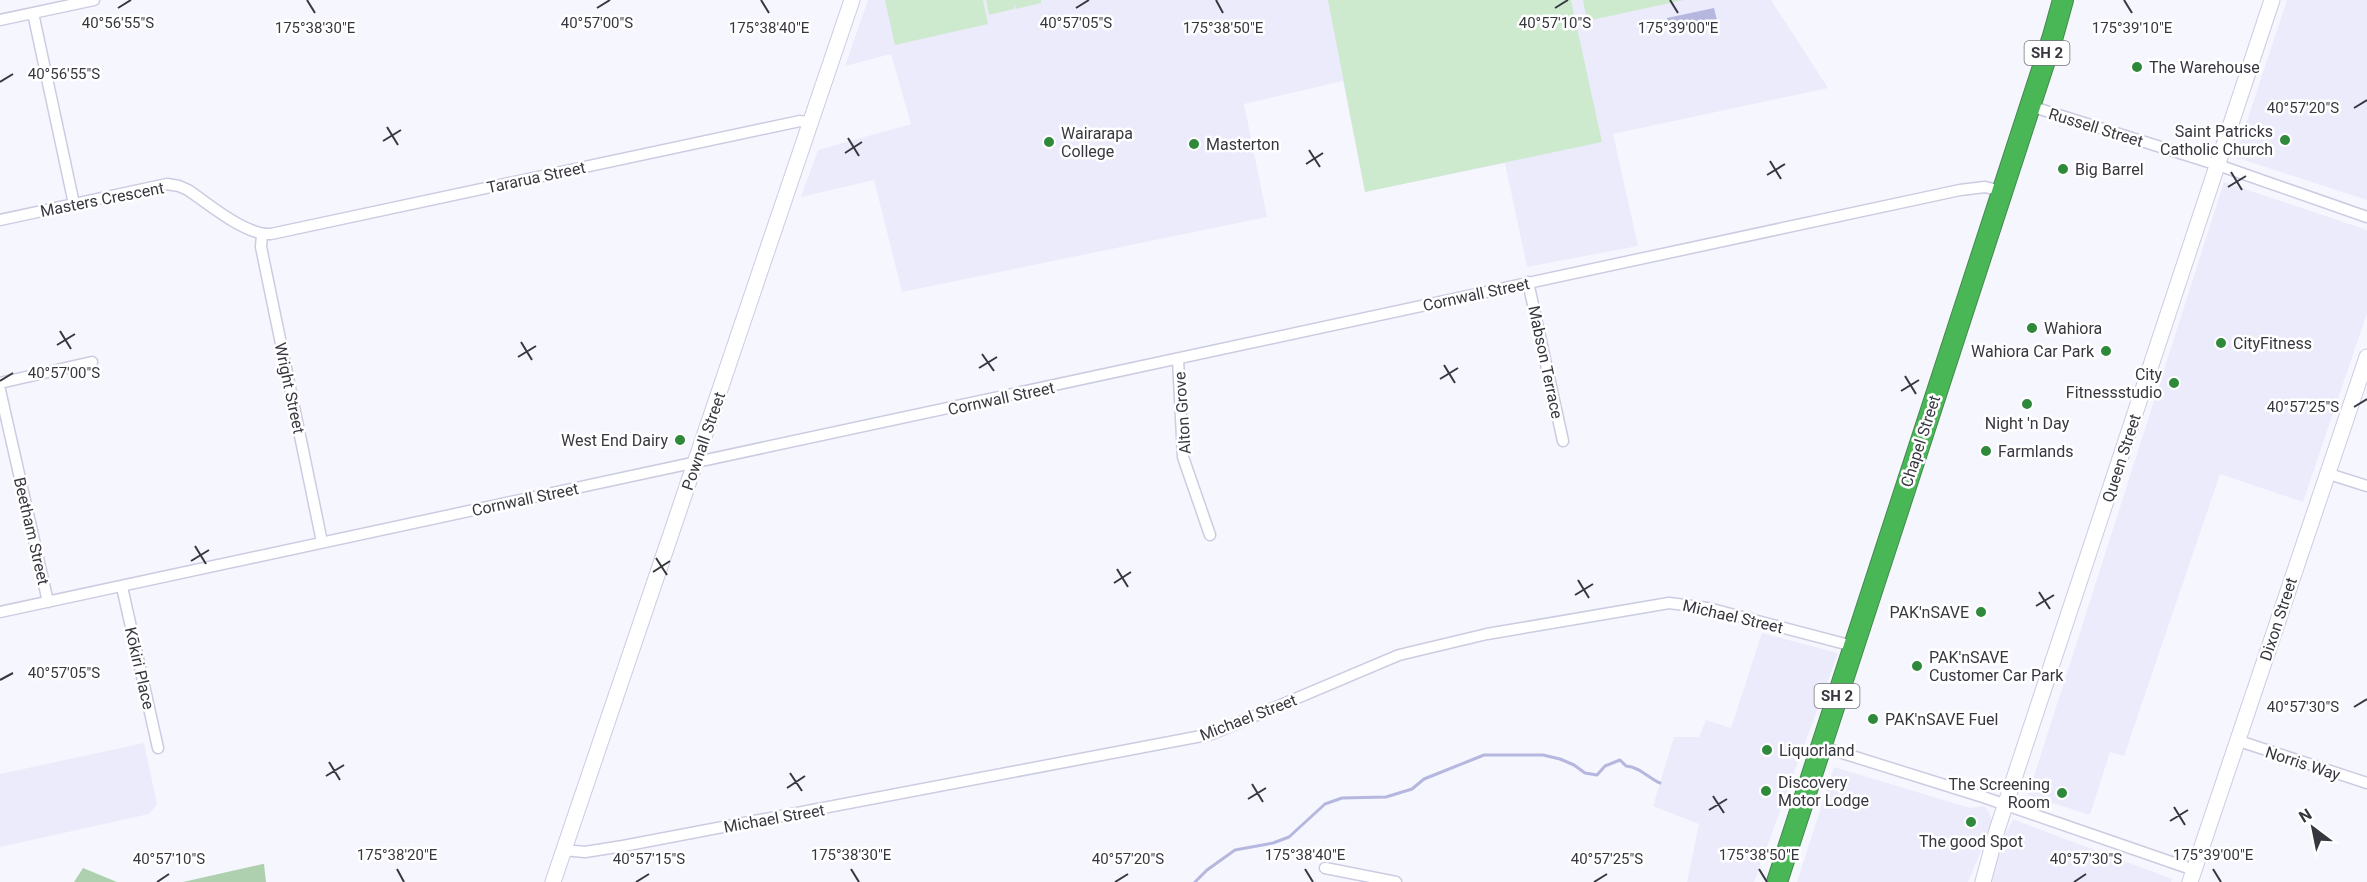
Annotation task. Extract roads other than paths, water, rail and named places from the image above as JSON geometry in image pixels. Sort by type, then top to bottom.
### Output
[{"type":"highway","name":"Chapel Street","points":[[1777,882],[2063,0]]},
{"type":"street","points":[[0,20],[94,0]]},
{"type":"street","name":"Pownall Street","points":[[553,882],[852,0]]},
{"type":"street","name":"Queen Street","points":[[1983,882],[2006,805],[2272,0]]},
{"type":"street","points":[[33,13],[74,204]]},
{"type":"street","name":"Russell Street","points":[[2030,106],[2218,165],[2367,217]]},
{"type":"street","name":"Tararua Street","points":[[262,234],[800,121],[810,123]]},
{"type":"street","name":"Masters Crescent","points":[[0,220],[154,186],[179,186],[250,231],[262,234]]},
{"type":"street","name":"Cornwall Street","points":[[0,612],[1960,190],[1985,187],[2002,191]]},
{"type":"street","name":"Wright Street","points":[[262,234],[261,247],[322,542]]},
{"type":"street","name":"Mabson Terrace","points":[[1528,282],[1563,441]]},
{"type":"street","name":"Dixon Street","points":[[2192,876],[2367,357]]},
{"type":"street","name":"Alton Grove","points":[[1178,360],[1183,457],[1210,535]]},
{"type":"street","points":[[0,383],[92,362]]},
{"type":"street","name":"Beetham Street","points":[[0,390],[48,602]]},
{"type":"street","points":[[2329,474],[2367,486]]},
{"type":"street","name":"Kōkiri Place","points":[[122,587],[158,748]]},
{"type":"street","name":"Michael Street","points":[[563,850],[585,852],[623,846],[1201,736],[1236,725],[1399,655],[1429,646],[1487,633],[1669,603],[1708,608],[1853,646]]},
{"type":"street","name":"Norris Way","points":[[2239,741],[2367,783]]},
{"type":"street","points":[[1820,746],[2006,805],[2192,876]]},
{"type":"street","points":[[1325,868],[1396,882]]},
{"type":"water","points":[[1714,8],[1718,24],[1670,33],[1667,18]]},
{"type":"waterway","points":[[1195,882],[1207,870],[1235,850],[1273,843],[1289,837],[1325,804],[1342,798],[1386,797],[1412,789],[1424,779],[1484,755],[1543,755],[1560,759],[1585,773],[1597,775],[1605,766],[1620,760],[1626,766],[1636,768],[1660,783]]},
{"type":"place","name":"The Warehouse","points":[[2137,67]]},
{"type":"place","name":"Saint Patricks Catholic Church","points":[[2285,140]]},
{"type":"place","name":"Wairarapa College","points":[[1049,142]]},
{"type":"place","name":"Masterton","points":[[1194,144]]},
{"type":"place","name":"Big Barrel","points":[[2063,169]]},
{"type":"place","name":"Wahiora","points":[[2032,328]]},
{"type":"place","name":"CityFitness","points":[[2221,343]]},
{"type":"place","name":"Wahiora Car Park","points":[[2106,351]]},
{"type":"place","name":"City Fitnessstudio","points":[[2174,383]]},
{"type":"place","name":"Night 'n Day","points":[[2027,404]]},
{"type":"place","name":"West End Dairy","points":[[680,440]]},
{"type":"place","name":"Farmlands","points":[[1986,451]]},
{"type":"place","name":"PAK'nSAVE","points":[[1981,612]]},
{"type":"place","name":"PAK'nSAVE Customer Car Park","points":[[1917,666]]},
{"type":"place","name":"PAK'nSAVE Fuel","points":[[1873,719]]},
{"type":"place","name":"Liquorland","points":[[1767,750]]},
{"type":"place","name":"Discovery Motor Lodge","points":[[1766,791]]},
{"type":"place","name":"The Screening Room","points":[[2062,793]]},
{"type":"place","name":"The good Spot","points":[[1971,822]]}]
